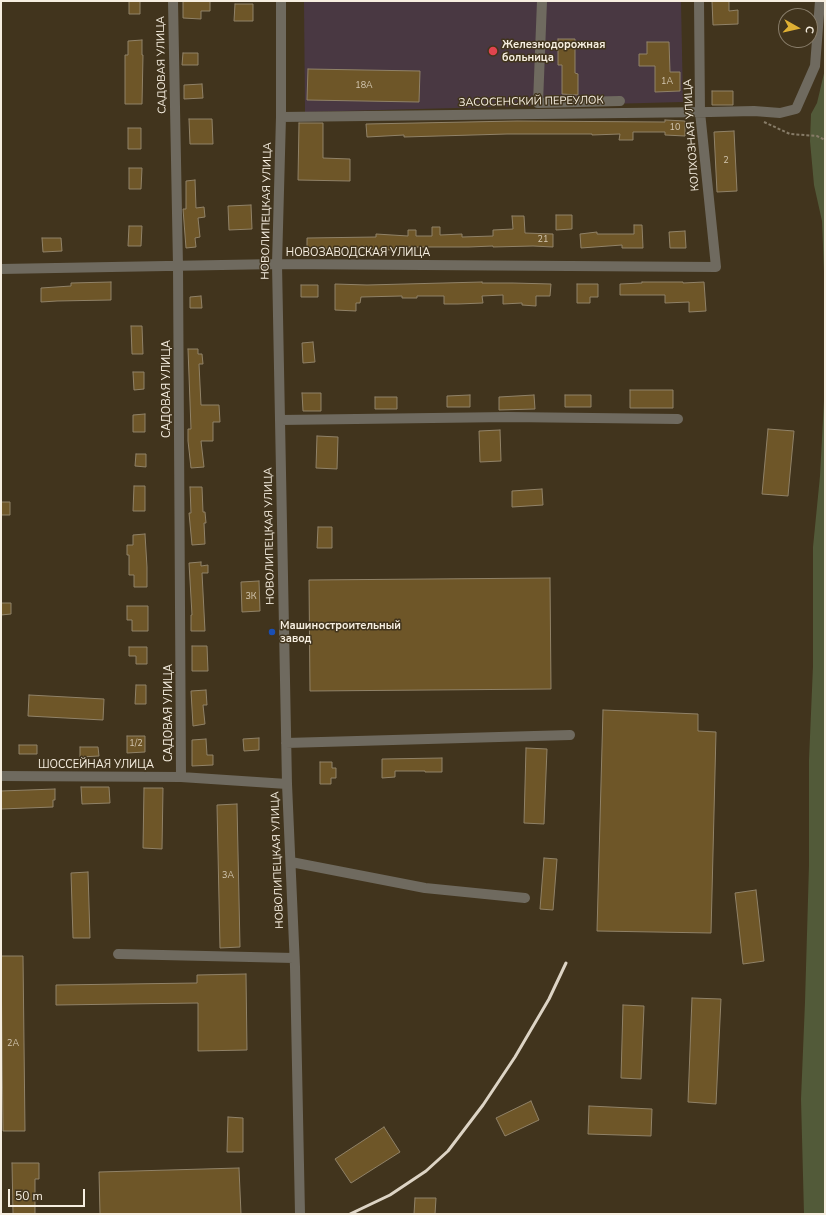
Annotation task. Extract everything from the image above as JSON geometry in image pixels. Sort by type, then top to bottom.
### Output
[{"type":"street","name":"САДОВАЯ УЛИЦА","points":[[173,1],[178,266],[181,777]]},
{"type":"street","name":"НОВОЛИПЕЦКАЯ УЛИЦА","points":[[281,1],[281,117],[276,264],[287,784],[294,958],[300,1214]]},
{"type":"street","points":[[542,1],[538,103],[620,101]]},
{"type":"street","name":"КОЛХОЗНАЯ УЛИЦА","points":[[699,1],[700,112],[716,267]]},
{"type":"street","name":"ЗАСОСЕНСКИЙ ПЕРЕУЛОК","points":[[281,117],[754,111],[780,113],[796,109],[814,66],[820,1]]},
{"type":"street","name":"НОВОЗАВОДСКАЯ УЛИЦА","points":[[1,270],[276,264],[716,267]]},
{"type":"street","points":[[280,420],[508,417],[678,419]]},
{"type":"street","points":[[286,744],[570,735]]},
{"type":"street","name":"ШОССЕЙНАЯ УЛИЦА","points":[[1,776],[181,777],[287,784]]},
{"type":"street","points":[[290,862],[425,888],[525,898]]},
{"type":"street","points":[[118,954],[294,958]]},
{"type":"path","points":[[761,121],[790,134],[817,136],[825,140]]},
{"type":"shaded area","name":"Железнодорожная больница","points":[[304,1],[681,1],[683,102],[305,112]]},
{"type":"green space","points":[[825,69],[825,371],[822,221],[814,185],[810,141],[811,114],[817,103]]},
{"type":"green space","points":[[825,382],[825,1214],[804,1214],[801,1099],[809,865],[809,760],[813,666],[813,547],[820,476]]},
{"type":"building","points":[[129,1],[140,1],[140,14],[129,14]]},
{"type":"building","points":[[183,1],[210,1],[210,11],[201,11],[201,19],[183,18]]},
{"type":"building","points":[[712,1],[729,1],[729,11],[738,10],[738,24],[713,25]]},
{"type":"building","points":[[235,4],[253,4],[253,21],[234,21]]},
{"type":"building","points":[[558,39],[575,39],[575,73],[578,74],[578,95],[562,94],[562,65],[558,65]]},
{"type":"building","points":[[142,40],[142,104],[125,104],[125,55],[128,55],[128,41]]},
{"type":"building","points":[[647,42],[669,42],[670,72],[680,72],[680,91],[655,92],[655,66],[639,66],[639,54],[647,54]]},
{"type":"building","points":[[183,53],[198,53],[198,65],[182,65]]},
{"type":"building","points":[[308,69],[420,71],[419,102],[307,100]]},
{"type":"building","points":[[202,84],[203,98],[184,99],[184,85]]},
{"type":"building","points":[[712,91],[733,91],[733,105],[712,105]]},
{"type":"building","points":[[189,119],[212,119],[213,144],[190,144]]},
{"type":"building","points":[[665,120],[685,121],[685,136],[665,135],[665,132],[633,132],[633,140],[619,140],[620,134],[507,134],[404,137],[404,135],[367,137],[366,124],[517,121],[665,122]]},
{"type":"building","points":[[299,123],[323,123],[323,158],[350,159],[350,181],[298,180]]},
{"type":"building","points":[[128,128],[141,128],[141,149],[128,149]]},
{"type":"building","points":[[734,131],[737,191],[717,192],[714,132]]},
{"type":"building","points":[[129,168],[142,168],[141,189],[129,189]]},
{"type":"building","points":[[195,180],[196,208],[204,207],[205,217],[198,218],[200,237],[195,238],[196,247],[186,248],[183,209],[186,209],[186,181]]},
{"type":"building","points":[[251,205],[252,229],[229,230],[228,206]]},
{"type":"building","points":[[556,215],[572,215],[572,229],[556,230]]},
{"type":"building","points":[[512,216],[524,216],[525,233],[553,234],[553,247],[395,247],[395,250],[307,249],[307,238],[376,237],[376,234],[408,236],[408,230],[416,230],[416,236],[432,236],[432,227],[440,227],[440,235],[462,234],[462,237],[493,236],[493,230],[513,229]]},
{"type":"building","points":[[634,225],[642,225],[643,248],[622,248],[622,245],[581,248],[580,234],[597,232],[597,234],[634,234]]},
{"type":"building","points":[[129,226],[142,226],[141,246],[128,246]]},
{"type":"building","points":[[685,231],[686,248],[670,248],[669,232]]},
{"type":"building","points":[[42,238],[61,238],[62,251],[43,252]]},
{"type":"building","points":[[111,282],[111,300],[41,302],[41,288],[71,286],[71,283]]},
{"type":"building","points":[[482,282],[551,284],[550,296],[536,296],[536,306],[522,305],[522,303],[503,304],[503,295],[482,296],[483,303],[458,304],[444,304],[444,296],[417,296],[417,298],[402,298],[402,296],[361,297],[360,303],[356,303],[356,311],[335,310],[335,284],[367,285]]},
{"type":"building","points":[[642,282],[704,282],[706,311],[689,312],[689,302],[665,303],[665,295],[620,295],[620,284]]},
{"type":"building","points":[[577,284],[598,284],[598,297],[590,297],[590,303],[577,303]]},
{"type":"building","points":[[301,285],[318,285],[318,297],[301,297]]},
{"type":"building","points":[[201,296],[202,308],[190,308],[190,297]]},
{"type":"building","points":[[131,326],[142,326],[143,354],[132,354]]},
{"type":"building","points":[[313,342],[315,362],[303,363],[302,343]]},
{"type":"building","points":[[188,349],[198,349],[198,354],[202,354],[203,364],[199,364],[201,405],[219,405],[220,422],[213,422],[213,441],[201,441],[204,467],[191,468],[188,441],[188,429],[191,429]]},
{"type":"building","points":[[133,372],[144,372],[144,389],[134,390]]},
{"type":"building","points":[[630,390],[673,390],[673,408],[630,408]]},
{"type":"building","points":[[302,393],[321,393],[321,411],[303,411]]},
{"type":"building","points":[[470,395],[470,407],[447,407],[447,396]]},
{"type":"building","points":[[534,395],[535,409],[499,410],[499,397]]},
{"type":"building","points":[[565,395],[591,395],[591,407],[565,407]]},
{"type":"building","points":[[375,397],[397,397],[397,409],[375,409]]},
{"type":"building","points":[[145,414],[145,432],[133,432],[133,415]]},
{"type":"building","points":[[768,429],[794,431],[788,496],[762,494]]},
{"type":"building","points":[[500,430],[501,461],[480,462],[479,431]]},
{"type":"building","points":[[317,436],[338,437],[337,469],[316,468]]},
{"type":"building","points":[[136,454],[146,454],[146,467],[135,466]]},
{"type":"building","points":[[134,486],[145,486],[145,511],[133,511]]},
{"type":"building","points":[[190,487],[202,487],[203,512],[205,512],[206,523],[204,523],[205,544],[192,545],[189,513],[191,513]]},
{"type":"building","points":[[542,489],[543,505],[512,507],[512,491]]},
{"type":"building","points":[[1,502],[10,502],[10,515],[1,515]]},
{"type":"building","points":[[318,527],[332,527],[332,548],[317,548]]},
{"type":"building","points":[[145,534],[147,587],[134,587],[134,575],[129,575],[129,555],[127,555],[127,545],[133,545],[133,535]]},
{"type":"building","points":[[201,562],[201,566],[208,565],[208,573],[202,573],[205,631],[191,631],[192,615],[189,563]]},
{"type":"building","points":[[550,578],[551,689],[310,691],[309,580]]},
{"type":"building","points":[[259,581],[260,611],[242,612],[241,582]]},
{"type":"building","points":[[1,603],[11,603],[11,614],[1,615]]},
{"type":"building","points":[[127,606],[148,606],[148,631],[132,631],[132,620],[127,620]]},
{"type":"building","points":[[192,646],[207,646],[208,671],[192,671]]},
{"type":"building","points":[[129,647],[147,647],[147,664],[136,664],[136,656],[129,656]]},
{"type":"building","points":[[136,685],[146,685],[146,704],[135,704]]},
{"type":"building","points":[[206,690],[207,705],[203,705],[205,724],[193,726],[191,691]]},
{"type":"building","points":[[29,695],[104,699],[103,720],[28,716]]},
{"type":"building","points":[[603,710],[698,714],[698,731],[716,732],[711,933],[597,931]]},
{"type":"building","points":[[127,736],[145,736],[145,752],[127,753]]},
{"type":"building","points":[[259,738],[259,750],[244,751],[243,739]]},
{"type":"building","points":[[206,739],[207,755],[213,755],[213,765],[192,766],[192,740]]},
{"type":"building","points":[[19,745],[37,745],[37,754],[19,754]]},
{"type":"building","points":[[80,747],[98,747],[99,756],[80,757]]},
{"type":"building","points":[[526,748],[547,749],[544,824],[524,823]]},
{"type":"building","points":[[442,758],[442,772],[395,771],[395,777],[382,778],[382,759]]},
{"type":"building","points":[[320,762],[332,762],[332,768],[336,768],[336,778],[331,778],[331,784],[320,784]]},
{"type":"building","points":[[81,787],[109,787],[110,803],[82,804]]},
{"type":"building","points":[[144,788],[163,788],[162,849],[143,848]]},
{"type":"building","points":[[55,789],[55,800],[53,800],[53,807],[1,809],[1,791]]},
{"type":"building","points":[[237,804],[240,947],[220,948],[217,805]]},
{"type":"building","points":[[544,858],[557,859],[553,910],[540,909]]},
{"type":"building","points":[[88,872],[90,938],[73,938],[71,873]]},
{"type":"building","points":[[756,890],[764,961],[743,964],[735,893]]},
{"type":"building","points":[[1,956],[23,956],[25,1131],[3,1131]]},
{"type":"building","points":[[246,974],[247,1050],[198,1051],[198,1003],[56,1005],[56,985],[197,983],[197,975]]},
{"type":"building","points":[[692,998],[721,999],[716,1104],[688,1102]]},
{"type":"building","points":[[623,1005],[644,1006],[641,1079],[621,1078]]},
{"type":"building","points":[[531,1101],[539,1120],[505,1136],[496,1118]]},
{"type":"building","points":[[589,1106],[652,1109],[651,1136],[588,1134]]},
{"type":"building","points":[[228,1117],[243,1118],[243,1152],[227,1152]]},
{"type":"building","points":[[384,1127],[400,1152],[351,1183],[335,1159]]},
{"type":"building","points":[[12,1163],[39,1163],[39,1179],[35,1179],[35,1214],[13,1214]]},
{"type":"building","points":[[239,1168],[241,1214],[100,1214],[99,1172]]},
{"type":"building","points":[[415,1198],[436,1198],[435,1214],[414,1214]]},
{"type":"railway","points":[[350,1214],[390,1195],[426,1171],[448,1151],[483,1105],[515,1057],[549,999],[566,963]]},
{"type":"place","name":"Железнодорожная больница","points":[[493,51]]},
{"type":"place","name":"Машиностроительный завод","points":[[272,632]]}]
